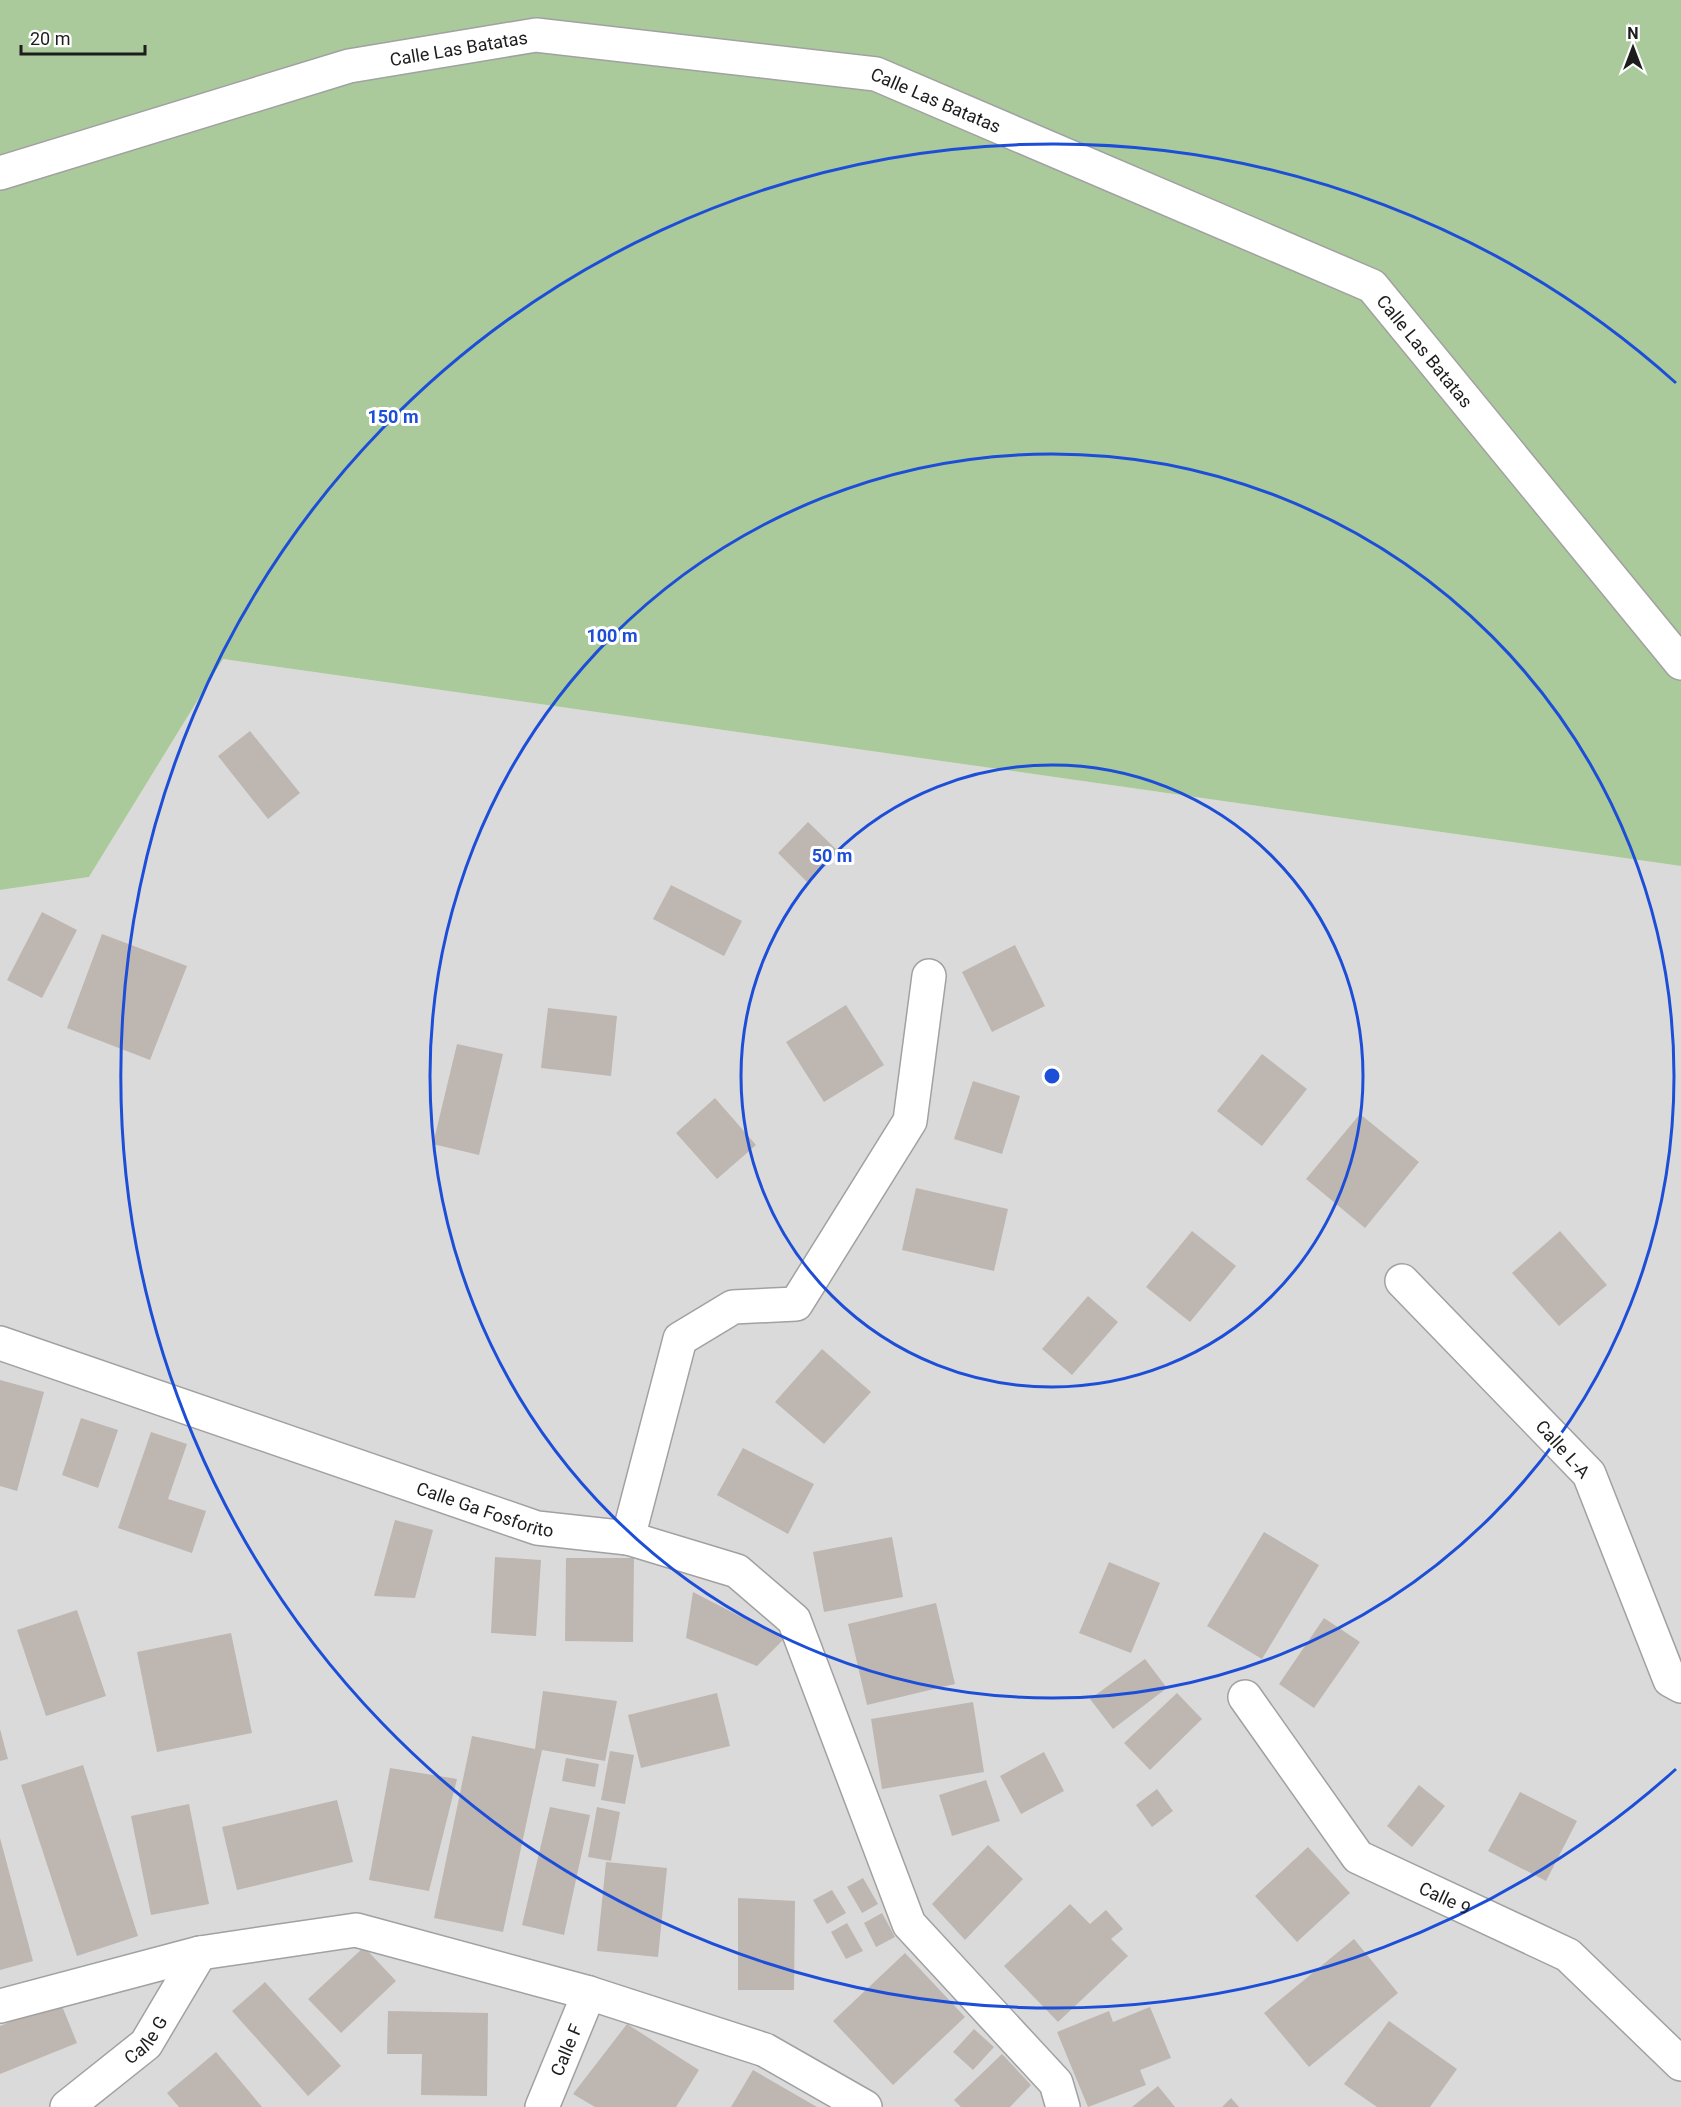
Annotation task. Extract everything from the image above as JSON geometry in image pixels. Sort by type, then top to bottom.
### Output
[{"type":"street","name":"Calle Las Batatas","points":[[0,173],[349,66],[536,35],[876,74],[1371,286],[1681,663]]},
{"type":"street","points":[[628,1538],[680,1339],[733,1307],[796,1304],[910,1121],[928,976]]},
{"type":"street","name":"Calle L-A","points":[[1402,1281],[1589,1474],[1670,1680],[1681,1686]]},
{"type":"street","name":"Calle Ga Fosforito","points":[[0,1343],[537,1528],[628,1538],[737,1572],[794,1620],[909,1924],[1056,2083],[1063,2107]]},
{"type":"street","name":"Calle 9","points":[[1245,1697],[1358,1857],[1568,1955],[1681,2064]]},
{"type":"street","points":[[0,2006],[200,1953],[356,1930],[589,1992],[765,2050],[865,2107]]},
{"type":"street","name":"Calle G","points":[[67,2107],[147,2044],[200,1953]]},
{"type":"street","name":"Calle F","points":[[542,2107],[589,1992]]},
{"type":"shaded area","points":[[223,659],[1681,866],[1681,2107],[0,2107],[0,890],[89,877]]},
{"type":"green space","points":[[0,0],[1681,0],[1681,866],[223,659],[89,877],[0,890]]},
{"type":"building","points":[[250,731],[300,793],[268,819],[218,756]]},
{"type":"building","points":[[808,822],[838,851],[807,882],[778,853]]},
{"type":"building","points":[[671,885],[742,921],[724,956],[653,919]]},
{"type":"building","points":[[42,912],[77,930],[42,998],[7,980]]},
{"type":"building","points":[[102,934],[187,966],[150,1060],[67,1028]]},
{"type":"building","points":[[1015,945],[1045,1006],[992,1032],[962,972]]},
{"type":"building","points":[[846,1005],[884,1065],[824,1102],[786,1042]]},
{"type":"building","points":[[548,1008],[617,1016],[611,1076],[541,1068]]},
{"type":"building","points":[[457,1044],[503,1054],[479,1155],[433,1144]]},
{"type":"building","points":[[1262,1054],[1307,1089],[1262,1146],[1217,1111]]},
{"type":"building","points":[[973,1081],[1020,1096],[1002,1154],[954,1139]]},
{"type":"building","points":[[715,1098],[756,1145],[717,1179],[676,1133]]},
{"type":"building","points":[[1360,1114],[1419,1162],[1365,1228],[1306,1179]]},
{"type":"building","points":[[916,1188],[1008,1209],[994,1271],[902,1250]]},
{"type":"building","points":[[1192,1231],[1236,1266],[1190,1322],[1146,1287]]},
{"type":"building","points":[[1560,1231],[1607,1285],[1559,1326],[1512,1273]]},
{"type":"building","points":[[1088,1296],[1118,1322],[1072,1375],[1042,1349]]},
{"type":"building","points":[[822,1349],[871,1392],[824,1444],[775,1402]]},
{"type":"building","points":[[0,1380],[44,1392],[17,1491],[0,1486]]},
{"type":"building","points":[[81,1418],[118,1430],[98,1488],[62,1475]]},
{"type":"building","points":[[151,1432],[187,1444],[168,1499],[206,1511],[192,1553],[118,1528]]},
{"type":"building","points":[[743,1448],[814,1484],[788,1534],[717,1495]]},
{"type":"building","points":[[395,1520],[433,1530],[415,1598],[374,1596]]},
{"type":"building","points":[[1264,1532],[1319,1565],[1262,1659],[1207,1626]]},
{"type":"building","points":[[892,1537],[903,1597],[824,1612],[813,1552]]},
{"type":"building","points":[[495,1557],[541,1560],[536,1636],[491,1633]]},
{"type":"building","points":[[566,1558],[634,1558],[633,1642],[565,1641]]},
{"type":"building","points":[[1109,1562],[1160,1583],[1131,1653],[1079,1633]]},
{"type":"building","points":[[693,1592],[784,1639],[757,1666],[686,1638]]},
{"type":"building","points":[[936,1603],[955,1684],[867,1705],[848,1624]]},
{"type":"building","points":[[77,1610],[106,1696],[46,1716],[17,1630]]},
{"type":"building","points":[[1324,1618],[1360,1642],[1314,1708],[1279,1684]]},
{"type":"building","points":[[231,1633],[252,1733],[157,1752],[137,1652]]},
{"type":"building","points":[[1145,1659],[1167,1688],[1113,1729],[1090,1699]]},
{"type":"building","points":[[543,1691],[617,1701],[605,1761],[542,1750],[503,1932],[434,1918],[472,1736],[535,1749]]},
{"type":"building","points":[[717,1693],[730,1746],[641,1768],[628,1715]]},
{"type":"building","points":[[1177,1693],[1202,1719],[1150,1770],[1124,1743]]},
{"type":"building","points":[[973,1702],[984,1772],[882,1789],[871,1719]]},
{"type":"building","points":[[0,1729],[8,1759],[0,1761]]},
{"type":"building","points":[[610,1751],[634,1755],[625,1804],[601,1800]]},
{"type":"building","points":[[1044,1752],[1064,1791],[1021,1814],[1000,1776]]},
{"type":"building","points":[[566,1758],[599,1764],[595,1787],[562,1781]]},
{"type":"building","points":[[83,1765],[138,1936],[77,1956],[21,1785]]},
{"type":"building","points":[[390,1768],[457,1779],[429,1891],[369,1880]]},
{"type":"building","points":[[986,1780],[1000,1821],[952,1836],[939,1795]]},
{"type":"building","points":[[1419,1785],[1445,1806],[1412,1847],[1387,1826]]},
{"type":"building","points":[[1157,1789],[1173,1811],[1152,1827],[1136,1805]]},
{"type":"building","points":[[1520,1792],[1577,1821],[1546,1881],[1488,1851]]},
{"type":"building","points":[[337,1800],[353,1862],[237,1890],[222,1827]]},
{"type":"building","points":[[189,1804],[209,1904],[151,1915],[131,1816]]},
{"type":"building","points":[[550,1807],[590,1815],[564,1935],[522,1925]]},
{"type":"building","points":[[597,1807],[620,1812],[611,1861],[588,1857]]},
{"type":"building","points":[[0,1838],[33,1961],[0,1970]]},
{"type":"building","points":[[988,1845],[1023,1879],[965,1940],[932,1904]]},
{"type":"building","points":[[1308,1847],[1350,1893],[1297,1942],[1255,1896]]},
{"type":"building","points":[[606,1862],[667,1868],[658,1957],[597,1951]]},
{"type":"building","points":[[863,1878],[878,1904],[862,1913],[847,1887]]},
{"type":"building","points":[[832,1890],[846,1913],[827,1924],[813,1900]]},
{"type":"building","points":[[738,1898],[795,1901],[794,1990],[738,1990]]},
{"type":"building","points":[[1070,1904],[1090,1924],[1106,1910],[1123,1929],[1111,1939],[1128,1956],[1058,2022],[1004,1966]]},
{"type":"building","points":[[882,1913],[895,1937],[876,1947],[864,1923]]},
{"type":"building","points":[[847,1923],[863,1951],[846,1959],[831,1932]]},
{"type":"building","points":[[1354,1939],[1398,1993],[1309,2067],[1264,2013]]},
{"type":"building","points":[[364,1947],[396,1981],[341,2033],[308,1999]]},
{"type":"building","points":[[905,1953],[965,2017],[893,2085],[833,2021]]},
{"type":"building","points":[[265,1982],[341,2066],[308,2096],[232,2011]]},
{"type":"building","points":[[60,2001],[77,2043],[0,2074],[0,2026]]},
{"type":"building","points":[[1150,2007],[1171,2058],[1140,2070],[1146,2085],[1088,2107],[1057,2032],[1109,2011],[1113,2022]]},
{"type":"building","points":[[388,2011],[488,2013],[487,2096],[421,2095],[422,2054],[387,2054]]},
{"type":"building","points":[[1389,2021],[1457,2069],[1430,2107],[1377,2107],[1344,2084]]},
{"type":"building","points":[[627,2024],[699,2070],[676,2107],[595,2107],[573,2094]]},
{"type":"building","points":[[974,2029],[994,2047],[973,2070],[953,2052]]},
{"type":"building","points":[[216,2052],[262,2107],[179,2107],[167,2093]]},
{"type":"building","points":[[1002,2054],[1031,2085],[1010,2107],[961,2107],[954,2100]]},
{"type":"building","points":[[753,2070],[817,2107],[731,2107]]},
{"type":"building","points":[[1158,2086],[1175,2107],[1132,2107]]},
{"type":"building","points":[[1231,2098],[1239,2107],[1222,2107]]}]
